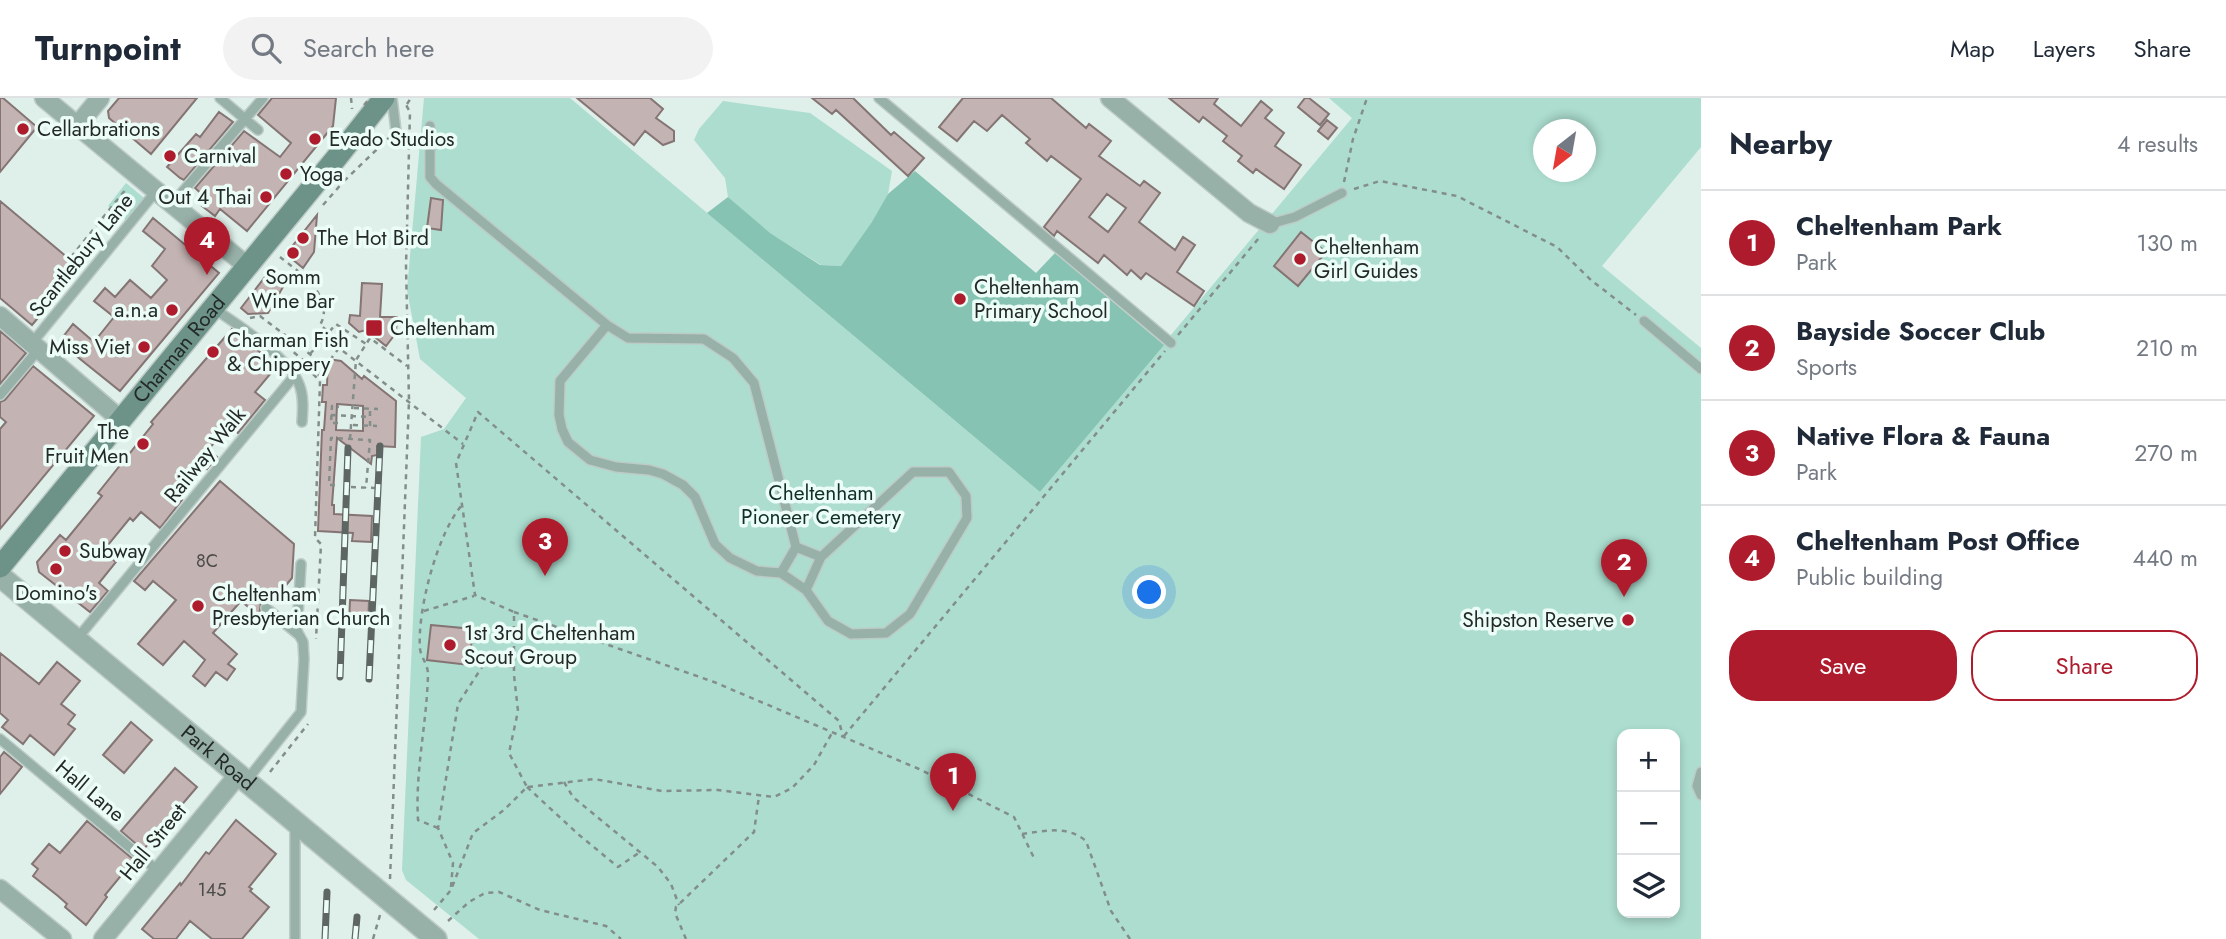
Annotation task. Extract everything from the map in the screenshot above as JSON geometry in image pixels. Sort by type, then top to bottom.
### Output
[{"type":"main road","name":"Charman Road","points":[[0,567],[384,98]]},
{"type":"street","points":[[44,98],[247,266]]},
{"type":"street","points":[[77,126],[100,98]]},
{"type":"street","points":[[1110,98],[1249,213],[1269,224]]},
{"type":"street","points":[[0,316],[121,421]]},
{"type":"street","name":"Park Road","points":[[0,576],[378,891],[442,930]]},
{"type":"street","name":"Hall Street","points":[[103,939],[242,778]]},
{"type":"street","points":[[0,889],[62,939]]},
{"type":"lane","points":[[220,98],[258,130]]},
{"type":"lane","points":[[173,203],[262,98]]},
{"type":"lane","points":[[392,98],[396,131]]},
{"type":"lane","points":[[879,98],[1171,343]]},
{"type":"lane","points":[[430,126],[430,177],[436,184],[607,325],[628,338],[704,339],[733,358],[754,383],[796,547],[781,573]]},
{"type":"lane","name":"Scantlebury Lane","points":[[0,396],[35,346],[157,190]]},
{"type":"lane","points":[[1269,224],[1295,217],[1342,193]]},
{"type":"lane","points":[[213,308],[288,366],[295,375],[302,394],[302,422]]},
{"type":"lane","points":[[1644,321],[1701,369]]},
{"type":"lane","points":[[607,325],[560,381],[559,415],[568,442],[590,460],[616,467],[649,470],[683,485],[695,497],[715,544],[730,558],[757,571],[781,573],[806,590],[828,621],[851,634],[886,633],[910,614],[967,518],[966,496],[948,472],[913,472],[821,557],[806,590]]},
{"type":"lane","name":"Railway Walk","points":[[76,640],[295,375]]},
{"type":"lane","points":[[796,547],[821,557]]},
{"type":"lane","points":[[299,635],[301,564]]},
{"type":"lane","points":[[242,778],[301,712],[303,642],[299,635],[266,608]]},
{"type":"lane","name":"Hall Lane","points":[[0,739],[159,871]]},
{"type":"lane","points":[[1701,772],[1697,786],[1701,795]]},
{"type":"lane","points":[[295,939],[303,830]]},
{"type":"path","points":[[1367,98],[1353,139],[1342,193],[1380,181],[1457,196],[1557,247],[1591,280],[1644,321]]},
{"type":"path","points":[[373,939],[378,891],[391,875],[409,401],[406,266],[410,113]]},
{"type":"path","points":[[321,207],[396,131]]},
{"type":"path","points":[[71,257],[126,189]]},
{"type":"path","points":[[843,737],[1269,224]]},
{"type":"path","points":[[279,256],[316,291],[324,310],[320,325],[329,332]]},
{"type":"path","points":[[257,316],[325,366]]},
{"type":"path","points":[[310,354],[336,324],[366,344]]},
{"type":"path","points":[[279,341],[284,334]]},
{"type":"path","points":[[350,439],[356,360],[370,338],[407,366]]},
{"type":"path","points":[[306,367],[318,376],[339,348],[463,444]]},
{"type":"path","points":[[338,423],[331,423],[331,415],[332,406],[339,407]]},
{"type":"path","points":[[354,408],[378,409]]},
{"type":"path","points":[[370,408],[370,426]]},
{"type":"path","points":[[475,595],[456,463],[478,412],[839,722],[843,737]]},
{"type":"path","points":[[331,415],[370,417]]},
{"type":"path","points":[[353,425],[377,426]]},
{"type":"path","points":[[335,485],[329,485],[331,438],[370,440],[366,488]]},
{"type":"path","points":[[351,487],[375,488]]},
{"type":"path","points":[[438,828],[418,820],[416,790],[429,671],[420,651],[424,611],[436,552],[456,512],[463,505]]},
{"type":"path","points":[[424,611],[475,595],[513,612],[714,681],[919,769],[1014,817],[1034,858]]},
{"type":"path","points":[[513,612],[514,667],[519,711],[509,753],[527,788],[618,867],[640,852]]},
{"type":"path","points":[[451,890],[453,863],[438,828],[458,704],[484,664],[514,667]]},
{"type":"path","points":[[435,910],[451,890],[473,833],[504,810],[527,788],[594,779],[662,791],[718,790],[774,797],[792,788],[814,765],[832,733]]},
{"type":"path","points":[[565,782],[573,797],[658,867],[671,884],[679,905]]},
{"type":"path","points":[[686,939],[676,913],[679,905],[754,832],[759,796]]},
{"type":"path","points":[[1022,834],[1055,829],[1078,834],[1086,841],[1111,911],[1130,939]]},
{"type":"path","points":[[442,930],[469,902],[485,893],[499,892],[540,911],[606,926],[621,939]]},
{"type":"green space","name":"Cheltenham Pioneer Cemetery","points":[[424,98],[570,98],[1040,492],[1352,118],[1329,98],[1701,98],[1701,147],[1602,266],[1701,348],[1701,939],[479,939],[406,880],[402,870],[421,437],[444,429],[466,398],[420,359],[407,290]]},
{"type":"green space","points":[[723,101],[810,113],[892,171],[888,194],[881,211],[841,266],[821,265],[768,232],[728,197],[725,178],[694,140],[699,129]]},
{"type":"green space","name":"Cheltenham Primary School","points":[[915,171],[1036,273],[1055,253],[1164,345],[1040,492],[707,213],[728,197],[770,233],[820,265],[841,266],[888,194]]},
{"type":"green space","points":[[126,183],[144,198],[126,220],[108,206]]},
{"type":"building","points":[[0,98],[37,127],[0,172]]},
{"type":"building","points":[[119,98],[197,98],[151,154],[109,118],[108,111]]},
{"type":"building","points":[[272,98],[336,98],[333,126],[247,231],[220,209],[215,216],[202,206],[207,199],[195,188],[244,131],[280,157],[291,143],[258,115]]},
{"type":"building","points":[[577,98],[650,98],[663,109],[656,118],[674,131],[674,141],[663,145],[645,131],[634,145]]},
{"type":"building","points":[[812,98],[853,98],[891,135],[894,132],[924,158],[908,176],[836,110],[832,114]]},
{"type":"building","points":[[963,98],[1051,98],[1086,128],[1089,124],[1111,141],[1099,156],[1140,186],[1144,181],[1160,193],[1139,222],[1175,250],[1183,237],[1195,245],[1177,272],[1204,291],[1194,306],[1146,273],[1141,279],[1131,270],[1127,275],[1104,255],[1098,263],[1057,231],[1054,236],[1044,227],[1081,179],[1051,156],[1047,161],[1026,143],[1030,139],[1002,115],[987,131],[974,121],[957,141],[939,127]],"holes":[[[1107,194],[1126,208],[1108,232],[1089,217]]]},
{"type":"building","points":[[1169,98],[1218,98],[1214,104],[1241,126],[1261,101],[1272,110],[1265,118],[1284,133],[1275,146],[1301,165],[1284,189],[1256,169],[1253,173],[1238,161],[1242,156],[1223,141],[1227,136],[1203,117],[1199,122]]},
{"type":"building","points":[[1305,98],[1309,98],[1329,114],[1320,125],[1298,107]]},
{"type":"building","points":[[219,112],[233,122],[184,180],[180,178],[167,167],[196,134],[200,137]]},
{"type":"building","points":[[1327,120],[1337,128],[1328,139],[1318,131]]},
{"type":"building","points":[[431,198],[443,200],[441,230],[427,228]]},
{"type":"building","points":[[0,201],[80,268],[32,325],[0,298]]},
{"type":"building","points":[[317,215],[314,252],[303,268],[286,254]]},
{"type":"building","points":[[153,218],[219,273],[120,391],[59,342],[73,324],[94,342],[114,317],[94,301],[105,288],[115,297],[130,280],[151,298],[167,280],[152,266],[165,249],[143,231]]},
{"type":"building","name":"Cheltenham Girl Guides","points":[[1301,232],[1326,252],[1298,286],[1274,266]]},
{"type":"building","points":[[268,273],[283,287],[268,313],[248,314],[241,308]]},
{"type":"building","points":[[362,283],[382,284],[380,317],[397,317],[396,333],[386,346],[366,330],[359,332],[349,323],[350,315],[360,316]]},
{"type":"building","points":[[232,329],[277,366],[255,392],[265,400],[238,433],[229,425],[208,450],[217,457],[207,469],[197,460],[179,481],[185,486],[176,496],[182,500],[160,528],[141,512],[133,521],[130,518],[103,551],[116,562],[99,583],[108,591],[90,612],[39,572],[37,562],[60,535],[66,540],[102,496],[98,493],[153,424],[151,422]]},
{"type":"building","points":[[0,331],[26,353],[0,384]]},
{"type":"building","points":[[328,359],[341,361],[362,379],[364,376],[396,401],[395,447],[377,446],[377,455],[372,456],[371,464],[337,438],[332,505],[334,514],[372,516],[371,542],[352,541],[353,533],[318,531],[322,430],[326,402],[322,402],[323,385],[327,385]],"holes":[[[337,404],[363,406],[363,431],[336,430]]]},
{"type":"building","points":[[33,366],[94,416],[0,529],[0,429],[6,422],[0,417],[0,402],[5,400]]},
{"type":"building","points":[[220,481],[294,544],[292,578],[271,603],[261,603],[259,616],[241,601],[213,633],[237,654],[228,664],[235,669],[227,680],[216,672],[205,686],[193,676],[205,660],[184,641],[163,665],[138,644],[176,600],[153,581],[145,590],[134,581]]},
{"type":"building","points":[[350,600],[369,601],[368,625],[349,624]]},
{"type":"building","name":"1st 3rd Cheltenham Scout Group","points":[[431,625],[473,629],[469,665],[427,660]]},
{"type":"building","points":[[0,653],[39,684],[57,662],[80,681],[61,704],[75,715],[68,724],[75,729],[54,755],[30,735],[23,744],[2,727],[8,720],[0,713]]},
{"type":"building","points":[[131,722],[152,740],[124,773],[103,755]]},
{"type":"building","points":[[4,752],[22,767],[0,794],[0,757]]},
{"type":"building","points":[[175,768],[197,787],[143,850],[121,831]]},
{"type":"building","points":[[236,820],[276,854],[249,887],[252,889],[250,891],[269,907],[242,939],[212,939],[190,921],[176,939],[154,939],[142,929]]},
{"type":"building","points":[[87,821],[134,860],[105,895],[107,897],[86,925],[65,907],[67,904],[33,876],[38,869],[32,864],[49,844],[60,853]]},
{"type":"railway","points":[[369,679],[380,446]]},
{"type":"railway","points":[[340,677],[348,448]]},
{"type":"railway","points":[[325,939],[327,892]]},
{"type":"railway","points":[[355,939],[357,917]]},
{"type":"place","name":"Cellarbrations","points":[[23,129]]},
{"type":"place","name":"Evado Studios","points":[[315,139]]},
{"type":"place","name":"Carnival","points":[[170,156]]},
{"type":"place","name":"Yoga","points":[[286,174]]},
{"type":"place","name":"Out 4 Thai","points":[[266,197]]},
{"type":"place","name":"The Hot Bird","points":[[303,238]]},
{"type":"place","name":"Somm Wine Bar","points":[[293,253]]},
{"type":"place","name":"Cheltenham Girl Guides","points":[[1300,259]]},
{"type":"place","name":"Cheltenham Post Office","points":[[207,275]]},
{"type":"place","name":"Cheltenham Primary School","points":[[960,299]]},
{"type":"place","name":"a.n.a","points":[[172,310]]},
{"type":"place","name":"Cheltenham","points":[[374,328]]},
{"type":"place","name":"Miss Viet","points":[[144,347]]},
{"type":"place","name":"Charman Fish & Chippery","points":[[213,352]]},
{"type":"place","name":"The Fruit Men","points":[[143,444]]},
{"type":"place","name":"Subway","points":[[65,551]]},
{"type":"place","name":"Domino's","points":[[56,569]]},
{"type":"place","name":"Native Flora & Fauna","points":[[545,576]]},
{"type":"place","name":"Bayside Soccer Club","points":[[1624,597]]},
{"type":"place","name":"Cheltenham Presbyterian Church","points":[[198,606]]},
{"type":"place","name":"Shipston Reserve","points":[[1628,620]]},
{"type":"place","name":"1st 3rd Cheltenham Scout Group","points":[[450,645]]},
{"type":"place","name":"Cheltenham Park","points":[[953,811]]}]
